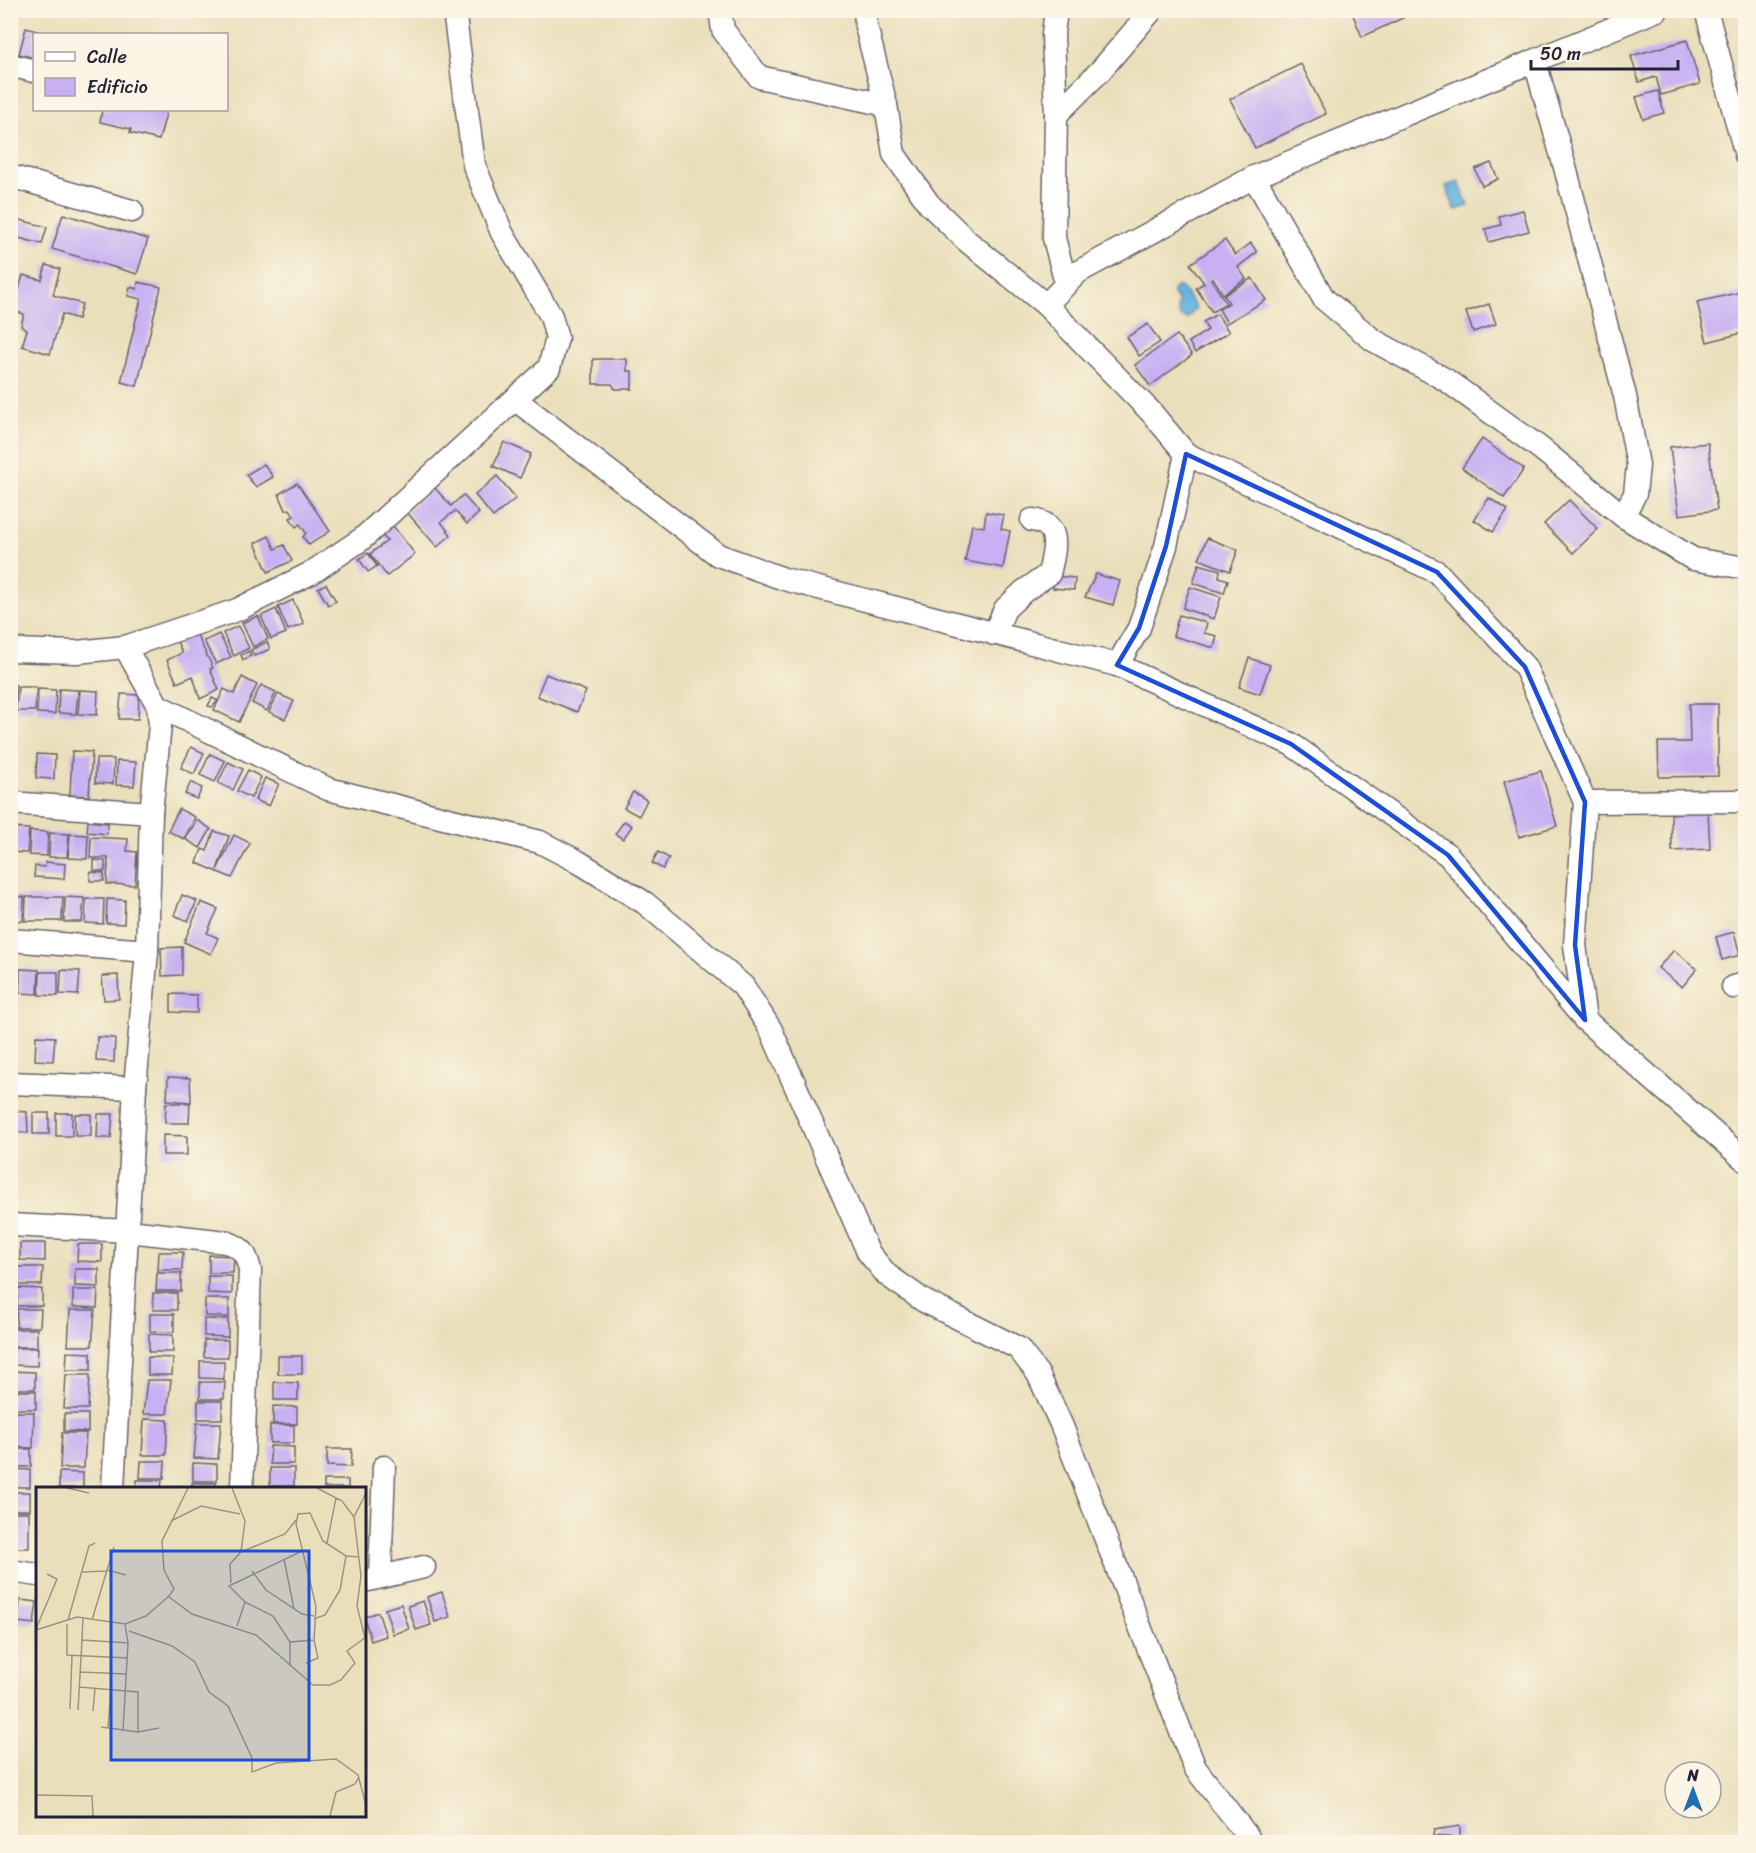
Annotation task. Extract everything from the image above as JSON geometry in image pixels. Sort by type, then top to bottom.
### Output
[{"type":"street","points":[[10,650],[77,652],[124,647],[237,610],[311,573],[362,539],[549,368],[557,338],[551,316],[502,233],[474,165],[454,10]]},
{"type":"street","points":[[720,10],[723,30],[759,77],[886,105]]},
{"type":"street","points":[[866,10],[866,26],[886,105],[894,154],[930,204],[967,241],[1046,304],[1151,412],[1186,454],[1437,572],[1525,667],[1586,802],[1575,945],[1585,1020]]},
{"type":"street","points":[[1056,10],[1053,34],[1056,115],[1054,238],[1066,284]]},
{"type":"street","points":[[1056,115],[1101,70],[1152,10]]},
{"type":"street","points":[[1046,304],[1077,272],[1254,177],[1657,10]]},
{"type":"street","points":[[1706,10],[1746,155]]},
{"type":"street","points":[[1534,62],[1566,171],[1625,396],[1638,465],[1635,494],[1623,516]]},
{"type":"street","points":[[10,65],[33,71]]},
{"type":"street","points":[[10,176],[132,211]]},
{"type":"street","points":[[1254,177],[1324,299],[1373,340],[1446,380],[1503,421],[1623,516],[1693,558],[1746,568]]},
{"type":"street","points":[[516,400],[718,555],[784,579],[1117,665],[1291,744],[1448,855],[1585,1020],[1746,1161]]},
{"type":"street","points":[[1117,665],[1138,628],[1166,546],[1186,454]]},
{"type":"street","points":[[994,634],[1005,609],[1024,591],[1049,574],[1056,540],[1051,528],[1041,521],[1032,520]]},
{"type":"street","points":[[113,1487],[129,1231],[135,1088],[147,951],[152,813],[160,725],[158,706],[124,647]]},
{"type":"street","points":[[158,706],[328,789],[540,842],[577,861],[645,903],[743,986],[771,1030],[868,1252],[887,1275],[924,1301],[1018,1348],[1038,1374],[1064,1433],[1196,1768],[1248,1837],[1249,1842]]},
{"type":"street","points":[[1586,802],[1746,801]]},
{"type":"street","points":[[10,802],[152,813]]},
{"type":"street","points":[[10,940],[147,951]]},
{"type":"street","points":[[10,1083],[135,1088]]},
{"type":"street","points":[[10,1225],[129,1231],[226,1242],[239,1246],[247,1254],[250,1270],[242,1487]]},
{"type":"street","points":[[384,1467],[372,1579],[424,1567]]},
{"type":"street","points":[[10,1571],[36,1575]]},
{"type":"highlighted area","points":[[1186,454],[1437,572],[1525,667],[1585,802],[1575,945],[1585,1020],[1448,855],[1291,744],[1117,665],[1139,628],[1166,546]]},
{"type":"water","points":[[1459,182],[1468,206],[1455,210],[1446,186]]},
{"type":"water","points":[[1176,287],[1182,288],[1196,308],[1187,319],[1180,316],[1177,308],[1179,302],[1172,293]]},
{"type":"building","points":[[1351,10],[1410,10],[1411,14],[1362,37]]},
{"type":"building","points":[[26,28],[44,33],[33,33],[33,58],[19,54]]},
{"type":"building","points":[[1687,40],[1700,84],[1661,95],[1656,77],[1639,82],[1631,56]]},
{"type":"building","points":[[1301,64],[1326,114],[1255,148],[1230,99]]},
{"type":"building","points":[[1658,91],[1664,113],[1643,119],[1636,97]]},
{"type":"building","points":[[102,111],[167,111],[159,140],[130,133],[131,129],[100,122]]},
{"type":"building","points":[[1491,163],[1498,179],[1482,186],[1475,169]]},
{"type":"building","points":[[1523,210],[1529,231],[1489,242],[1485,229],[1501,225],[1499,216]]},
{"type":"building","points":[[63,214],[148,239],[137,274],[52,249]]},
{"type":"building","points":[[16,219],[47,227],[42,244],[11,236]]},
{"type":"building","points":[[1225,240],[1235,255],[1251,243],[1257,252],[1238,267],[1246,279],[1223,294],[1213,278],[1211,279],[1226,303],[1212,312],[1196,288],[1204,283],[1190,264]]},
{"type":"building","points":[[46,265],[60,269],[53,295],[82,304],[78,319],[62,314],[50,354],[22,346],[27,330],[21,326],[24,314],[13,311],[23,275],[42,280]]},
{"type":"building","points":[[1252,278],[1266,300],[1227,323],[1219,309],[1229,303],[1224,295]]},
{"type":"building","points":[[138,282],[161,287],[137,386],[121,382],[141,299],[128,296],[130,287],[137,289]]},
{"type":"building","points":[[1746,291],[1746,332],[1707,342],[1697,302]]},
{"type":"building","points":[[1489,304],[1496,324],[1473,332],[1466,312]]},
{"type":"building","points":[[1217,314],[1229,332],[1195,353],[1189,342],[1208,330],[1203,322]]},
{"type":"building","points":[[1148,324],[1160,342],[1139,356],[1127,337]]},
{"type":"building","points":[[1177,335],[1192,355],[1150,386],[1135,365]]},
{"type":"building","points":[[593,359],[627,359],[627,371],[632,371],[632,389],[615,389],[612,384],[593,384]]},
{"type":"building","points":[[1482,439],[1524,469],[1504,498],[1462,468]]},
{"type":"building","points":[[504,442],[531,454],[520,478],[493,466]]},
{"type":"building","points":[[1708,443],[1717,510],[1679,515],[1670,447]]},
{"type":"building","points":[[264,464],[273,477],[256,487],[246,475]]},
{"type":"building","points":[[497,476],[516,498],[493,517],[475,495]]},
{"type":"building","points":[[297,483],[330,531],[309,545],[303,537],[306,533],[300,524],[296,527],[290,518],[294,516],[290,509],[286,510],[279,494]]},
{"type":"building","points":[[434,487],[451,506],[463,495],[479,513],[467,524],[455,511],[441,522],[451,535],[437,547],[406,511]]},
{"type":"building","points":[[1489,498],[1508,510],[1493,532],[1474,520]]},
{"type":"building","points":[[1569,500],[1598,529],[1573,553],[1544,524]]},
{"type":"building","points":[[986,512],[1004,515],[1001,529],[1010,531],[1003,568],[965,561],[972,525],[984,527]]},
{"type":"building","points":[[393,526],[415,554],[387,576],[370,554],[387,541],[382,535]]},
{"type":"building","points":[[269,536],[275,549],[284,545],[292,561],[268,572],[255,543]]},
{"type":"building","points":[[1207,538],[1238,550],[1230,571],[1199,559]]},
{"type":"building","points":[[368,553],[377,566],[368,572],[359,559]]},
{"type":"building","points":[[1199,564],[1220,570],[1219,577],[1228,580],[1224,593],[1193,583]]},
{"type":"building","points":[[1096,574],[1120,581],[1113,605],[1085,597]]},
{"type":"building","points":[[1054,576],[1075,578],[1074,590],[1053,588]]},
{"type":"building","points":[[326,584],[336,601],[328,605],[318,588]]},
{"type":"building","points":[[1190,587],[1221,597],[1214,619],[1183,608]]},
{"type":"building","points":[[293,600],[304,624],[288,630],[278,607]]},
{"type":"building","points":[[276,609],[286,633],[271,639],[261,616]]},
{"type":"building","points":[[1179,615],[1207,623],[1204,633],[1217,636],[1214,648],[1173,636]]},
{"type":"building","points":[[258,616],[268,639],[253,647],[242,623]]},
{"type":"building","points":[[238,626],[249,648],[234,656],[223,633]]},
{"type":"building","points":[[195,631],[213,668],[210,669],[219,690],[200,699],[193,676],[177,683],[167,660],[182,653],[176,639]]},
{"type":"building","points":[[219,634],[231,657],[216,664],[204,641]]},
{"type":"building","points":[[267,642],[270,649],[254,656],[251,650]]},
{"type":"building","points":[[249,651],[251,656],[243,660],[241,655]]},
{"type":"building","points":[[1249,658],[1270,665],[1260,694],[1239,687]]},
{"type":"building","points":[[546,674],[586,691],[577,712],[537,696]]},
{"type":"building","points":[[242,677],[257,685],[239,722],[214,710],[224,689],[234,694]]},
{"type":"building","points":[[10,685],[16,685],[14,709],[10,709]]},
{"type":"building","points":[[261,685],[276,692],[267,711],[252,703]]},
{"type":"building","points":[[18,687],[36,687],[35,711],[16,711]]},
{"type":"building","points":[[38,689],[56,690],[55,714],[37,713]]},
{"type":"building","points":[[59,689],[78,690],[76,714],[58,713]]},
{"type":"building","points":[[80,690],[98,691],[97,715],[78,714]]},
{"type":"building","points":[[121,694],[139,695],[138,719],[119,719]]},
{"type":"building","points":[[278,694],[294,701],[285,719],[269,712]]},
{"type":"building","points":[[212,698],[218,701],[212,707],[208,706]]},
{"type":"building","points":[[1689,704],[1718,704],[1718,776],[1659,777],[1658,742],[1690,742]]},
{"type":"building","points":[[191,747],[204,753],[194,774],[181,768]]},
{"type":"building","points":[[72,751],[92,752],[89,796],[70,795]]},
{"type":"building","points":[[37,754],[55,755],[54,779],[36,778]]},
{"type":"building","points":[[210,754],[225,761],[215,782],[200,775]]},
{"type":"building","points":[[96,759],[114,759],[113,784],[95,783]]},
{"type":"building","points":[[117,761],[136,762],[134,786],[116,785]]},
{"type":"building","points":[[228,762],[243,769],[233,790],[218,783]]},
{"type":"building","points":[[248,770],[261,777],[251,798],[237,791]]},
{"type":"building","points":[[1541,771],[1557,826],[1519,837],[1504,781]]},
{"type":"building","points":[[265,778],[279,784],[269,806],[255,800]]},
{"type":"building","points":[[191,782],[202,788],[197,799],[185,794]]},
{"type":"building","points":[[633,792],[647,800],[639,816],[624,808]]},
{"type":"building","points":[[179,809],[195,817],[184,839],[168,831]]},
{"type":"building","points":[[1708,811],[1710,849],[1672,851],[1671,814]]},
{"type":"building","points":[[197,820],[211,829],[200,848],[185,839]]},
{"type":"building","points":[[88,821],[108,823],[107,834],[87,832]]},
{"type":"building","points":[[624,821],[632,826],[623,839],[615,834]]},
{"type":"building","points":[[11,828],[29,829],[27,853],[10,852]]},
{"type":"building","points":[[30,831],[48,832],[47,856],[29,855]]},
{"type":"building","points":[[214,831],[229,836],[217,870],[234,835],[250,843],[232,878],[197,863],[202,849],[207,851]]},
{"type":"building","points":[[50,833],[69,834],[67,857],[49,857]]},
{"type":"building","points":[[70,834],[88,835],[87,859],[68,858]]},
{"type":"building","points":[[91,837],[128,839],[127,851],[137,852],[135,885],[107,884],[108,858],[90,858]]},
{"type":"building","points":[[658,852],[669,858],[663,869],[652,863]]},
{"type":"building","points":[[94,860],[105,861],[105,871],[94,871]]},
{"type":"building","points":[[45,862],[65,864],[64,879],[34,877],[35,866],[45,867]]},
{"type":"building","points":[[90,872],[104,873],[104,881],[90,881]]},
{"type":"building","points":[[182,895],[197,901],[188,921],[174,915]]},
{"type":"building","points":[[10,896],[24,897],[23,921],[10,920]]},
{"type":"building","points":[[26,897],[63,897],[62,921],[25,921]]},
{"type":"building","points":[[65,897],[84,898],[82,922],[64,922]]},
{"type":"building","points":[[86,899],[104,899],[103,924],[85,923]]},
{"type":"building","points":[[107,899],[125,900],[124,924],[106,923]]},
{"type":"building","points":[[201,902],[218,909],[207,933],[218,938],[211,954],[184,942]]},
{"type":"building","points":[[1734,932],[1740,955],[1722,960],[1716,937]]},
{"type":"building","points":[[182,947],[182,975],[162,976],[161,948]]},
{"type":"building","points":[[1674,950],[1697,969],[1682,987],[1658,968]]},
{"type":"building","points":[[10,966],[18,966],[17,990],[10,990]]},
{"type":"building","points":[[20,969],[39,970],[38,994],[20,993]]},
{"type":"building","points":[[61,970],[80,971],[78,995],[60,994]]},
{"type":"building","points":[[40,972],[58,972],[58,996],[39,995]]},
{"type":"building","points":[[118,975],[119,999],[104,1000],[102,976]]},
{"type":"building","points":[[171,994],[197,995],[197,1013],[171,1012]]},
{"type":"building","points":[[36,1036],[55,1037],[53,1061],[35,1060]]},
{"type":"building","points":[[10,1037],[13,1037],[13,1059],[10,1059]]},
{"type":"building","points":[[97,1037],[115,1038],[114,1062],[96,1061]]},
{"type":"building","points":[[168,1077],[190,1078],[191,1102],[167,1100]]},
{"type":"building","points":[[166,1103],[190,1103],[189,1123],[165,1123]]},
{"type":"building","points":[[11,1111],[27,1112],[28,1133],[11,1132]]},
{"type":"building","points":[[33,1113],[49,1113],[49,1134],[33,1134]]},
{"type":"building","points":[[56,1113],[72,1113],[72,1136],[56,1136]]},
{"type":"building","points":[[75,1114],[91,1114],[91,1136],[75,1136]]},
{"type":"building","points":[[98,1114],[113,1114],[111,1138],[97,1138]]},
{"type":"building","points":[[163,1135],[187,1136],[187,1155],[163,1155]]},
{"type":"building","points":[[20,1243],[45,1243],[45,1261],[20,1260]]},
{"type":"building","points":[[78,1244],[102,1244],[102,1262],[77,1261]]},
{"type":"building","points":[[159,1252],[183,1252],[182,1270],[158,1270]]},
{"type":"building","points":[[209,1255],[234,1256],[233,1273],[209,1273]]},
{"type":"building","points":[[18,1267],[43,1267],[42,1285],[18,1285]]},
{"type":"building","points":[[75,1269],[99,1269],[99,1287],[75,1286]]},
{"type":"building","points":[[157,1273],[181,1273],[181,1291],[156,1291]]},
{"type":"building","points":[[208,1276],[232,1276],[232,1294],[208,1293]]},
{"type":"building","points":[[18,1288],[42,1289],[42,1306],[17,1306]]},
{"type":"building","points":[[73,1290],[98,1290],[97,1308],[73,1307]]},
{"type":"building","points":[[153,1293],[177,1293],[177,1310],[153,1310]]},
{"type":"building","points":[[205,1299],[229,1299],[229,1317],[205,1316]]},
{"type":"building","points":[[17,1309],[41,1309],[40,1327],[16,1327]]},
{"type":"building","points":[[70,1310],[95,1310],[92,1346],[68,1346]]},
{"type":"building","points":[[150,1314],[174,1314],[174,1332],[150,1331]]},
{"type":"building","points":[[204,1319],[228,1319],[228,1337],[204,1336]]},
{"type":"building","points":[[13,1329],[37,1329],[37,1347],[13,1347]]},
{"type":"building","points":[[149,1334],[173,1335],[173,1352],[149,1352]]},
{"type":"building","points":[[204,1340],[228,1340],[228,1357],[204,1357]]},
{"type":"building","points":[[14,1348],[38,1348],[37,1366],[13,1365]]},
{"type":"building","points":[[67,1352],[91,1353],[91,1370],[66,1370]]},
{"type":"building","points":[[278,1356],[302,1356],[302,1374],[278,1374]]},
{"type":"building","points":[[148,1357],[173,1358],[172,1375],[148,1375]]},
{"type":"building","points":[[200,1361],[224,1361],[224,1379],[200,1378]]},
{"type":"building","points":[[11,1371],[35,1372],[35,1389],[11,1389]]},
{"type":"building","points":[[66,1375],[90,1375],[88,1409],[64,1409]]},
{"type":"building","points":[[147,1380],[171,1380],[167,1414],[143,1414]]},
{"type":"building","points":[[200,1382],[225,1382],[224,1399],[200,1399]]},
{"type":"building","points":[[274,1382],[298,1383],[298,1400],[274,1400]]},
{"type":"building","points":[[12,1391],[36,1391],[36,1409],[11,1409]]},
{"type":"building","points":[[198,1401],[222,1401],[222,1419],[198,1419]]},
{"type":"building","points":[[273,1406],[297,1407],[297,1424],[273,1424]]},
{"type":"building","points":[[10,1412],[34,1412],[33,1448],[10,1447]]},
{"type":"building","points":[[64,1414],[88,1414],[88,1432],[64,1431]]},
{"type":"building","points":[[144,1419],[168,1420],[166,1455],[142,1455]]},
{"type":"building","points":[[197,1423],[221,1423],[218,1459],[194,1458]]},
{"type":"building","points":[[270,1425],[294,1425],[294,1443],[270,1443]]},
{"type":"building","points":[[62,1433],[86,1433],[84,1468],[60,1468]]},
{"type":"building","points":[[270,1446],[294,1447],[294,1464],[270,1464]]},
{"type":"building","points":[[10,1449],[31,1449],[31,1467],[10,1467]]},
{"type":"building","points":[[327,1449],[352,1449],[351,1467],[327,1466]]},
{"type":"building","points":[[141,1461],[165,1461],[164,1478],[140,1478]]},
{"type":"building","points":[[193,1463],[217,1464],[217,1481],[193,1481]]},
{"type":"building","points":[[270,1468],[294,1468],[294,1486],[270,1486]]},
{"type":"building","points":[[10,1469],[30,1470],[30,1487],[10,1487]]},
{"type":"building","points":[[59,1472],[83,1473],[83,1487],[59,1487]]},
{"type":"building","points":[[137,1480],[162,1480],[161,1487],[137,1487]]},
{"type":"building","points":[[324,1480],[348,1480],[348,1487],[324,1487]]},
{"type":"building","points":[[192,1483],[216,1483],[216,1487],[192,1487]]},
{"type":"building","points":[[10,1492],[30,1492],[30,1510],[10,1510]]},
{"type":"building","points":[[10,1512],[29,1512],[29,1548],[10,1548]]},
{"type":"building","points":[[442,1592],[450,1617],[435,1622],[427,1597]]},
{"type":"building","points":[[10,1597],[15,1598],[13,1620],[10,1620]]},
{"type":"building","points":[[20,1600],[36,1602],[34,1624],[18,1622]]},
{"type":"building","points":[[423,1601],[431,1625],[416,1630],[408,1606]]},
{"type":"building","points":[[401,1604],[409,1629],[393,1634],[385,1609]]},
{"type":"building","points":[[378,1612],[386,1636],[371,1641],[366,1616]]},
{"type":"building","points":[[1460,1826],[1460,1838],[1433,1836],[1434,1830]]}]
